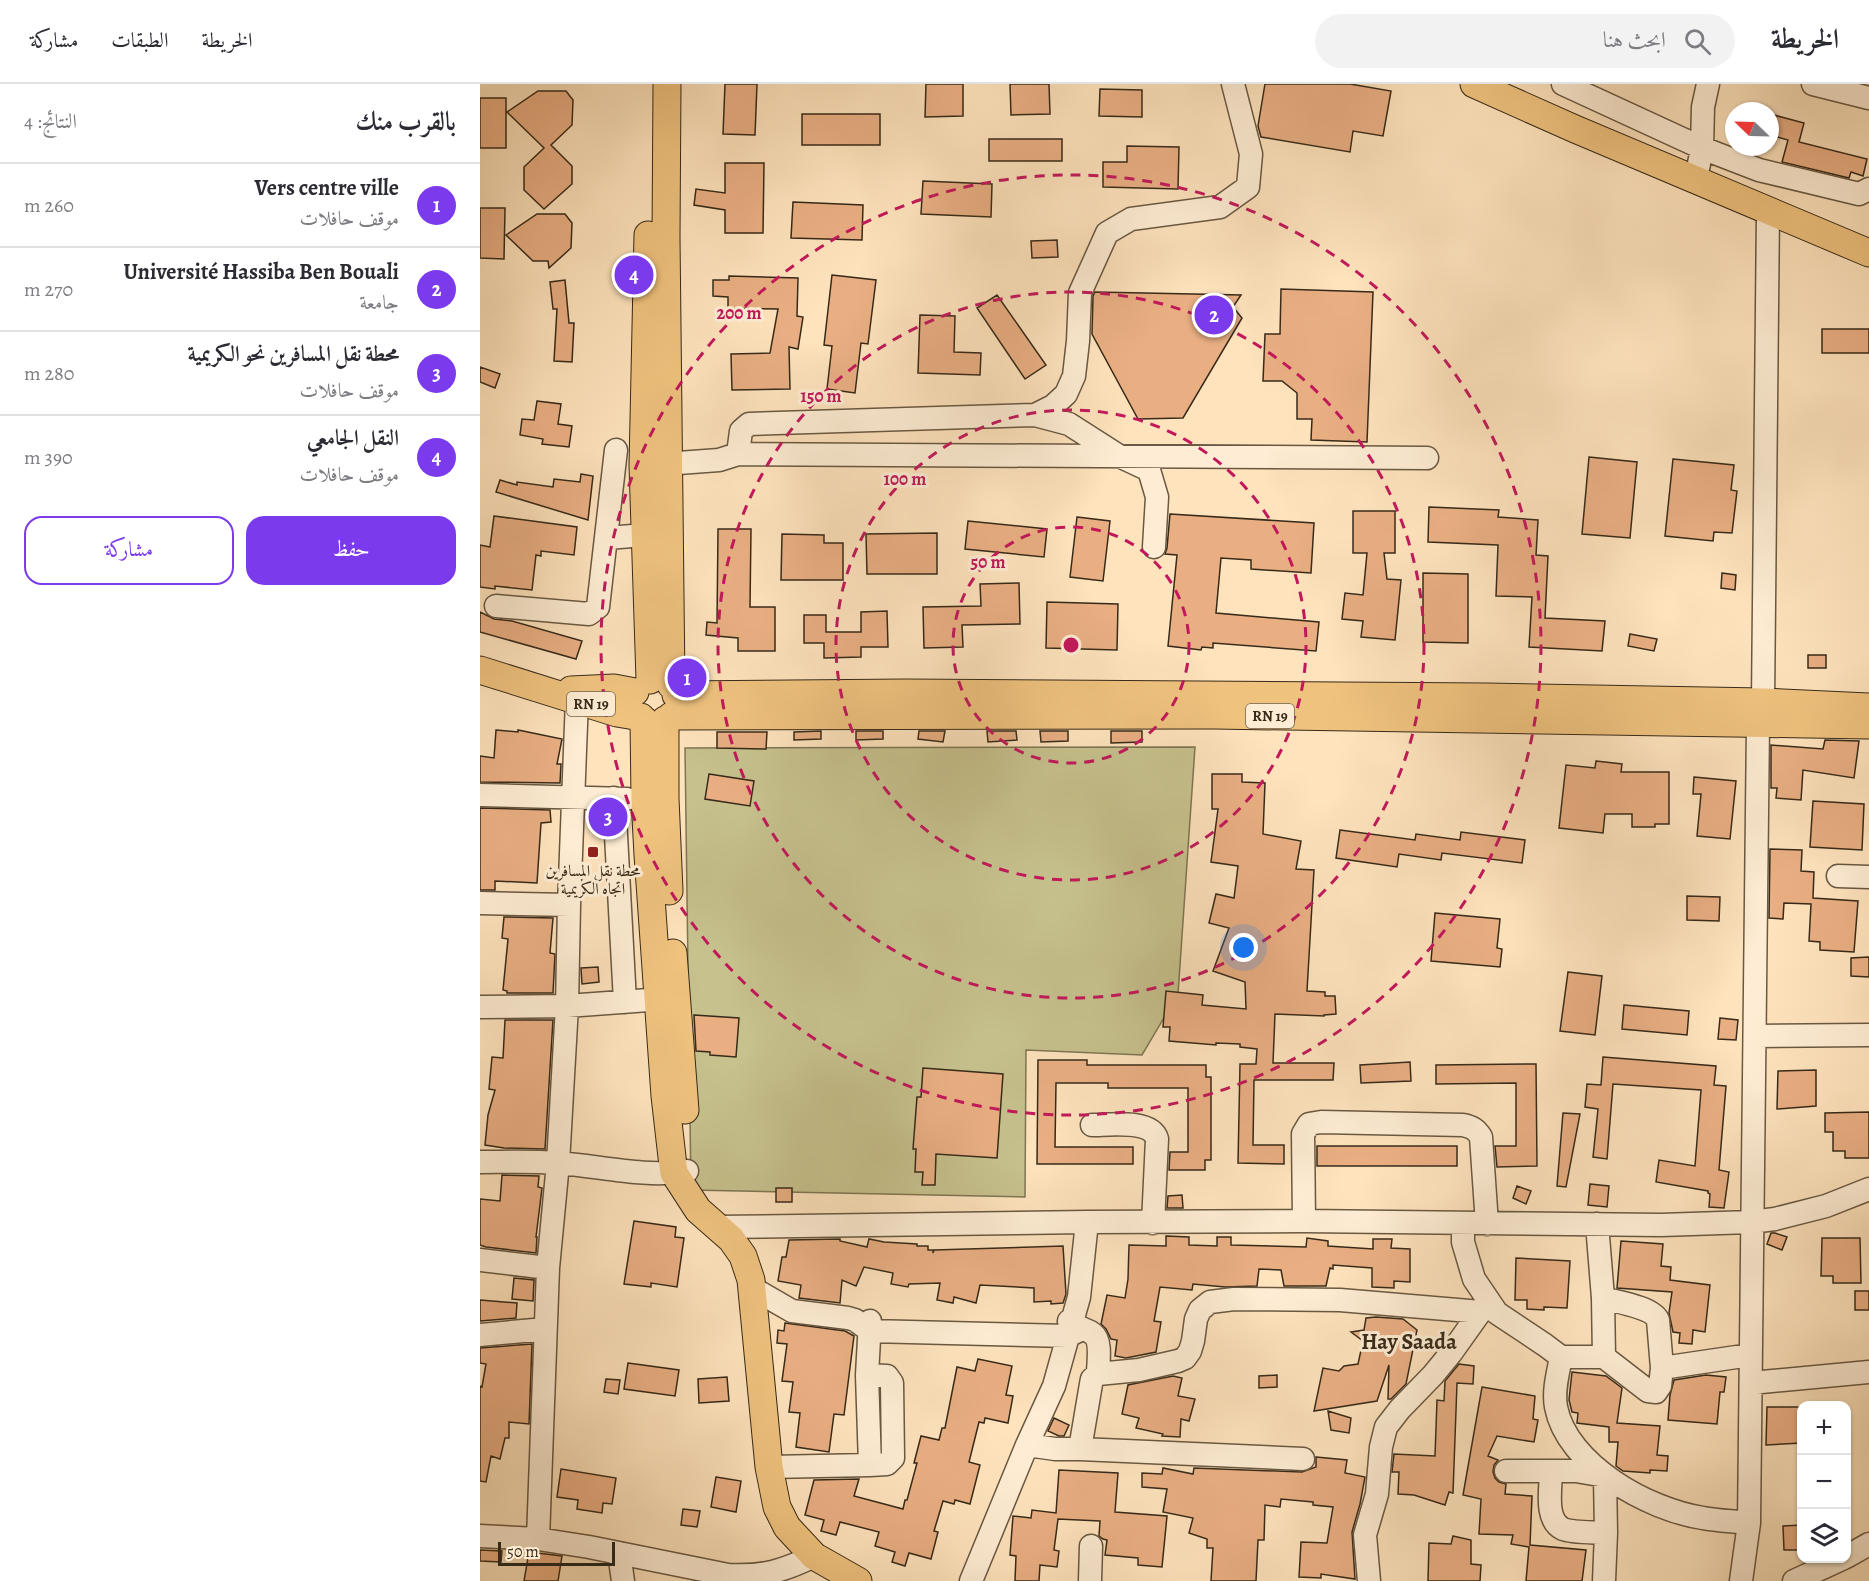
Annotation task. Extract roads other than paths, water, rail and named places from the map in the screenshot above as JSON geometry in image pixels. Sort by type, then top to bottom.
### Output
[{"type":"main road","points":[[652,84],[657,703],[655,799],[668,999],[665,1096],[681,1176],[698,1210],[731,1239],[742,1256],[752,1288],[770,1467],[777,1507],[787,1527],[814,1556],[858,1581]]},
{"type":"main road","points":[[657,703],[645,535],[656,465],[666,248],[667,84]]},
{"type":"main road","points":[[1474,84],[1869,253]]},
{"type":"main road","name":"RN 19","points":[[480,670],[616,712],[657,703],[1214,715],[1760,712],[1869,707]]},
{"type":"main road","name":"RN 19","points":[[543,689],[614,688],[657,703]]},
{"type":"main road","name":"RN 19","points":[[1760,712],[1869,725]]},
{"type":"street","points":[[1035,415],[1053,406],[1066,394],[1074,376],[1080,293],[1107,233],[1131,219],[1220,207],[1248,187],[1251,154],[1233,84]]},
{"type":"street","points":[[1563,84],[1702,148],[1759,170],[1859,194],[1869,189]]},
{"type":"street","points":[[1696,179],[1702,148],[1703,107],[1708,84]]},
{"type":"street","points":[[1813,84],[1869,98]]},
{"type":"street","points":[[1741,1581],[1749,1523],[1751,1222],[1767,434],[1768,210]]},
{"type":"street","points":[[738,454],[741,431],[748,424],[1035,415],[1069,423],[1119,456],[1149,470],[1157,497],[1155,547]]},
{"type":"street","points":[[859,420],[859,454]]},
{"type":"street","points":[[496,606],[589,614],[598,607],[616,450]]},
{"type":"street","points":[[656,465],[719,460],[738,454],[1427,458]]},
{"type":"street","points":[[607,538],[645,535]]},
{"type":"street","points":[[538,1539],[544,1329],[558,1163],[567,1006],[577,699]]},
{"type":"street","points":[[480,795],[655,799]]},
{"type":"street","points":[[614,798],[625,1002]]},
{"type":"street","points":[[1838,876],[1869,877]]},
{"type":"street","points":[[480,903],[569,905]]},
{"type":"street","points":[[480,1007],[567,1006],[668,999]]},
{"type":"street","points":[[1755,1036],[1869,1035]]},
{"type":"street","points":[[1304,1221],[1303,1134],[1309,1124],[1321,1122],[1471,1127],[1481,1137],[1487,1224]]},
{"type":"street","points":[[1092,1125],[1134,1125],[1146,1127],[1155,1133],[1157,1138],[1153,1223]]},
{"type":"street","points":[[480,1162],[558,1163],[681,1176]]},
{"type":"street","points":[[718,1227],[1304,1221],[1661,1225],[1775,1219],[1826,1206],[1869,1190]]},
{"type":"street","points":[[970,1581],[1054,1386],[1074,1329],[1088,1222]]},
{"type":"street","points":[[1463,1224],[1463,1242],[1473,1279],[1484,1306]]},
{"type":"street","points":[[1597,1224],[1603,1298],[1604,1357]]},
{"type":"street","points":[[480,1260],[548,1268]]},
{"type":"street","points":[[752,1288],[792,1311],[848,1318],[867,1326],[1074,1329],[1090,1332],[1098,1340],[1098,1374]]},
{"type":"street","points":[[1080,1449],[1092,1379],[1098,1374],[1139,1370],[1185,1358],[1190,1351],[1200,1310],[1210,1302],[1234,1299],[1340,1300],[1484,1306],[1561,1357],[1604,1357],[1651,1392],[1656,1392],[1660,1386],[1662,1368],[1658,1320],[1655,1315],[1645,1310],[1603,1298]]},
{"type":"street","points":[[1369,1581],[1365,1535],[1377,1494],[1381,1447],[1386,1427],[1451,1353],[1484,1306]]},
{"type":"street","points":[[770,1467],[870,1465],[867,1326]]},
{"type":"street","points":[[480,1335],[544,1329]]},
{"type":"street","points":[[1662,1368],[1750,1355]]},
{"type":"street","points":[[1561,1357],[1555,1405],[1561,1426],[1583,1456],[1605,1476],[1637,1495],[1672,1510],[1701,1518],[1749,1523]]},
{"type":"street","points":[[1751,1383],[1869,1372]]},
{"type":"street","points":[[1054,1386],[1086,1412]]},
{"type":"street","points":[[1027,1445],[1055,1449],[1303,1459]]},
{"type":"street","points":[[1506,1471],[1576,1471],[1605,1476]]},
{"type":"street","points":[[1551,1471],[1550,1502],[1552,1515],[1558,1525],[1564,1530],[1606,1533]]},
{"type":"street","points":[[1604,1581],[1605,1476]]},
{"type":"street","points":[[480,1536],[538,1539],[728,1575],[749,1576],[787,1569],[814,1556]]},
{"type":"street","points":[[1851,1554],[1869,1544]]},
{"type":"street","points":[[1090,1581],[1091,1546]]},
{"type":"street","points":[[619,1553],[623,1581]]},
{"type":"street","points":[[1794,1581],[1834,1563]]},
{"type":"place","name":"النقل الجامعي","points":[[634,275]]},
{"type":"place","name":"Université Hassiba Ben Bouali","points":[[1214,315]]},
{"type":"place","name":"Vers centre ville","points":[[687,678]]},
{"type":"place","name":"محطة نقل المسافرين نحو الكريمية","points":[[608,817]]},
{"type":"place","name":"محطة نقل المسافرين اتجاه الكريمية","points":[[593,852]]},
{"type":"district","name":"Hay Saada","points":[[1409,1342]]}]
